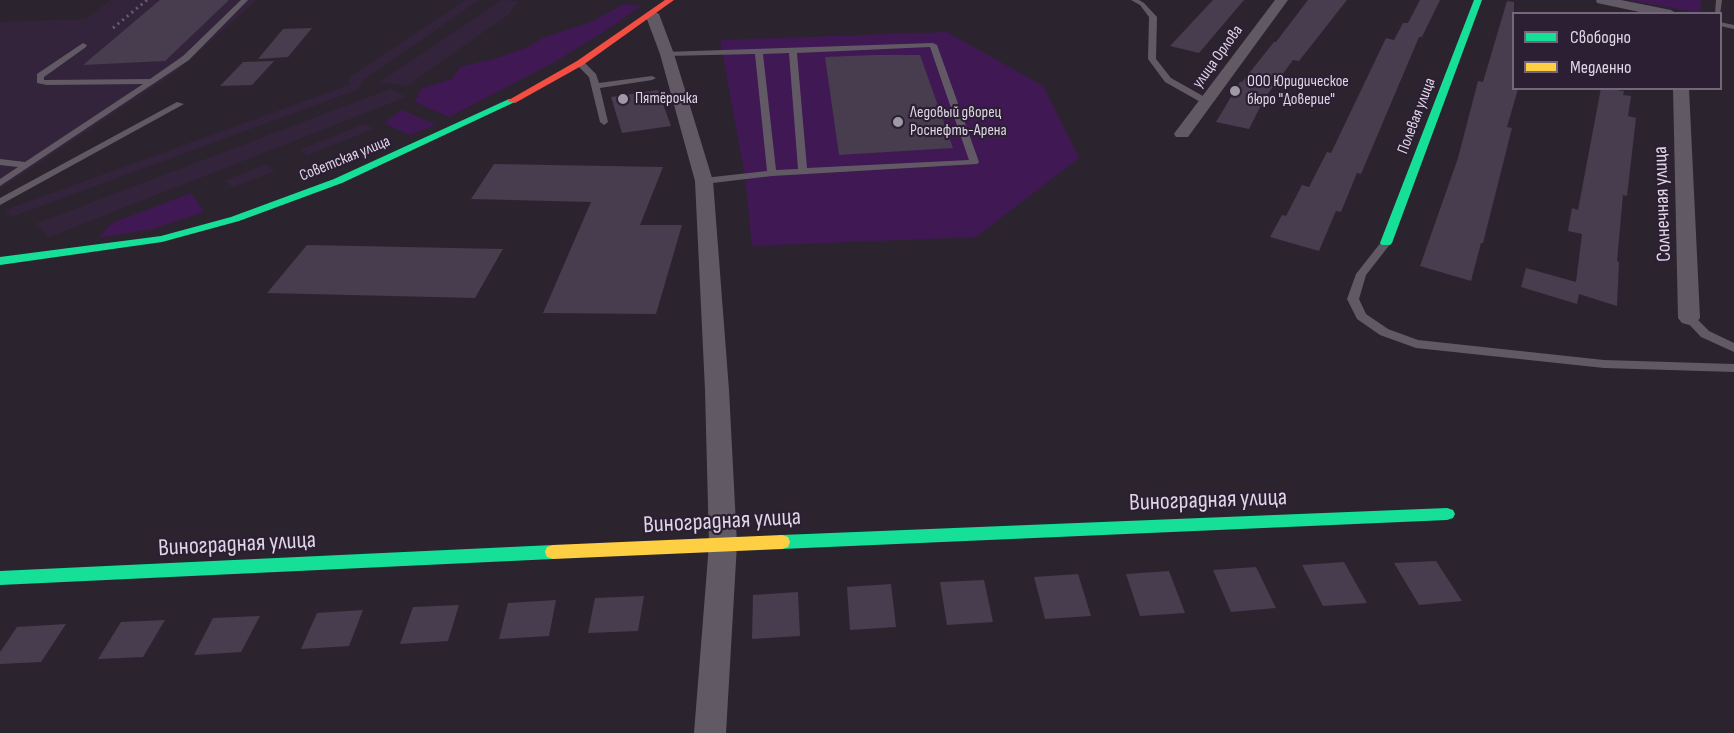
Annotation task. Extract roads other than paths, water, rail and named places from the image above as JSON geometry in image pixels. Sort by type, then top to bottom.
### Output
[{"type":"street","name":"Советская улица","points":[[0,261],[162,239],[235,219],[338,181],[417,147],[514,100],[580,63],[670,0]]},
{"type":"street","name":"улица Орлова","points":[[1182,134],[1282,0]]},
{"type":"street","name":"Полевая улица","points":[[1386,243],[1478,0]]},
{"type":"street","points":[[1602,0],[1661,12]]},
{"type":"street","points":[[652,14],[668,54],[704,181],[717,390],[723,544],[710,733]]},
{"type":"street","name":"Солнечная улица","points":[[1681,90],[1689,318]]},
{"type":"street","name":"Виноградная улица","points":[[0,579],[723,544],[1447,514]]},
{"type":"lane","points":[[0,183],[186,58],[245,0]]},
{"type":"lane","points":[[1134,0],[1142,4],[1153,17],[1152,59],[1168,80],[1207,102]]},
{"type":"lane","points":[[83,45],[40,76],[40,81],[47,83],[151,81]]},
{"type":"lane","points":[[668,54],[933,45],[974,162],[772,173],[704,181]]},
{"type":"lane","points":[[793,51],[804,171]]},
{"type":"lane","points":[[759,52],[772,173]]},
{"type":"lane","points":[[580,63],[593,76],[604,122]]},
{"type":"lane","points":[[596,86],[652,78]]},
{"type":"lane","points":[[0,202],[180,104]]},
{"type":"lane","points":[[0,162],[25,165]]},
{"type":"lane","points":[[1386,243],[1362,274],[1353,299],[1361,316],[1384,332],[1416,344],[1604,364],[1734,368]]},
{"type":"lane","points":[[1689,318],[1706,334],[1734,348]]},
{"type":"railway","points":[[113,28],[147,0]]},
{"type":"place","name":"ООО Юридическое бюро \"Доверие\"","points":[[1235,91]]},
{"type":"place","name":"Пятёрочка","points":[[623,99]]},
{"type":"place","name":"Ледовый дворец Роснефть-Арена","points":[[898,122]]}]
